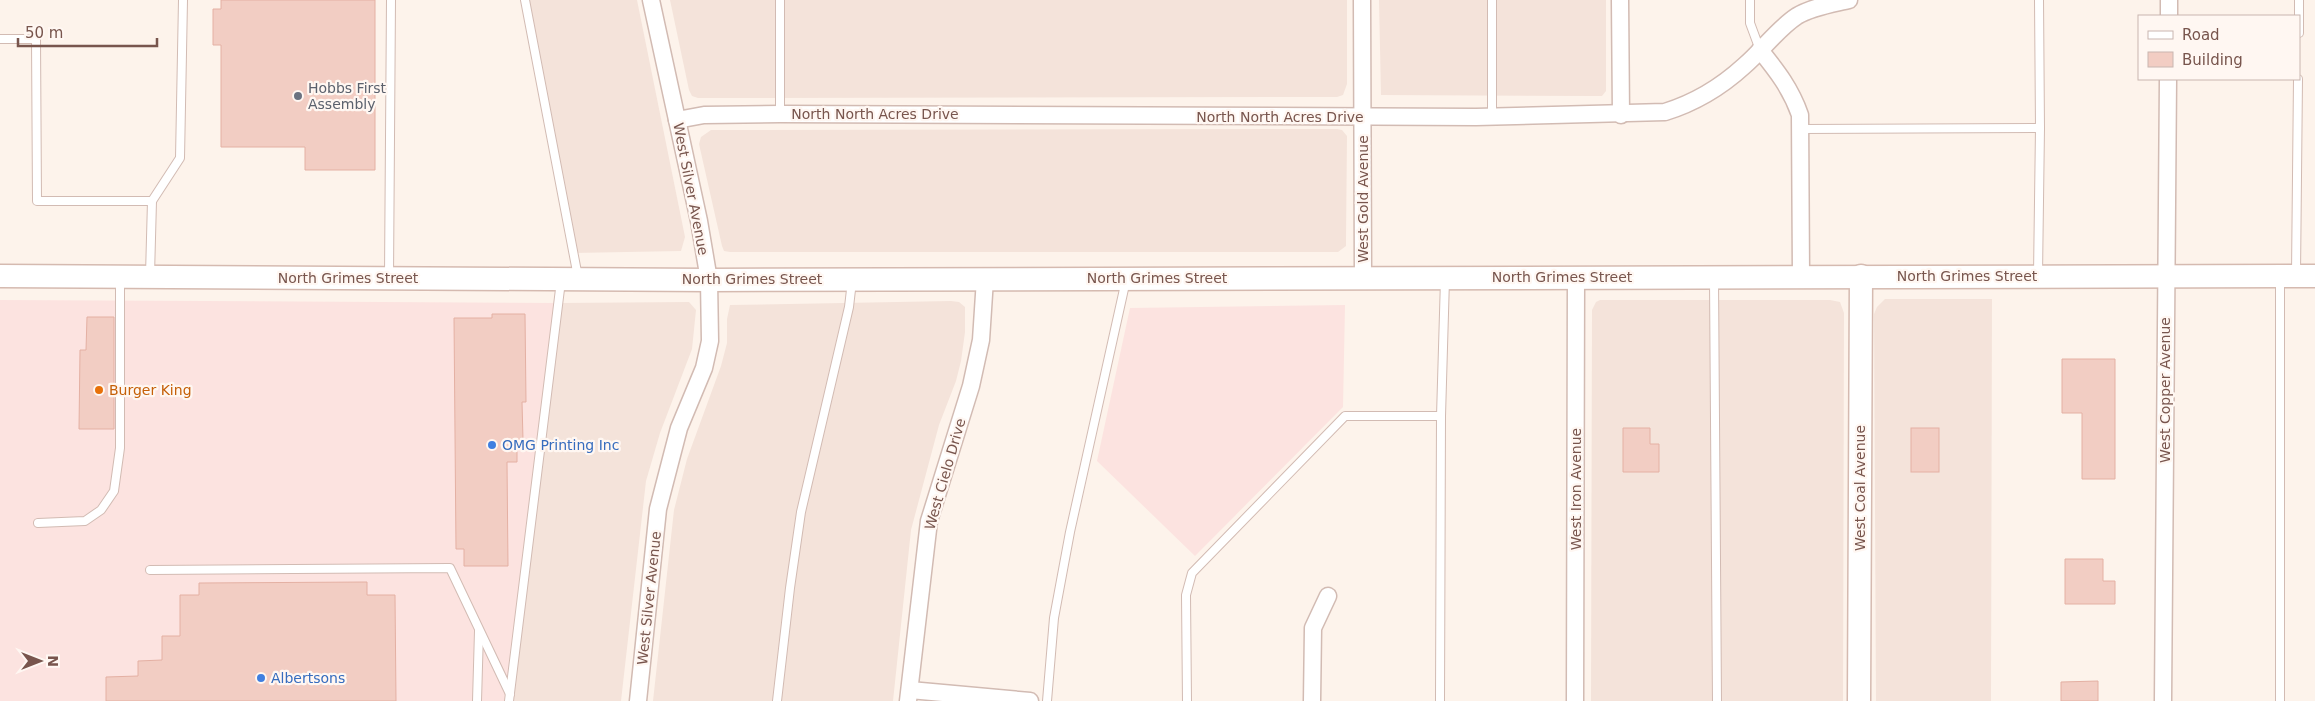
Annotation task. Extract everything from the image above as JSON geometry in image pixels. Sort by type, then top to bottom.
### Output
[{"type":"main road","name":"North Grimes Street","points":[[0,276],[709,280],[2297,276]]},
{"type":"main road","name":"West Coal Avenue","points":[[1859,701],[1861,276]]},
{"type":"street","name":"West Silver Avenue","points":[[638,701],[658,509],[679,428],[704,368],[710,341],[709,280],[699,221],[651,0]]},
{"type":"street","name":"West Gold Avenue","points":[[1362,0],[1364,277]]},
{"type":"street","points":[[1620,0],[1620,114]]},
{"type":"street","name":"North North Acres Drive","points":[[677,120],[704,115],[780,114],[1492,117],[1665,112],[1686,106],[1706,94],[1744,66],[1797,16],[1823,6],[1848,0]]},
{"type":"street","points":[[2169,0],[2169,15]]},
{"type":"street","points":[[1760,50],[1780,74],[1793,94],[1800,115],[1801,276]]},
{"type":"street","name":"West Copper Avenue","points":[[2163,701],[2168,80]]},
{"type":"street","name":"West Iron Avenue","points":[[1575,701],[1576,277]]},
{"type":"street","name":"West Cielo Drive","points":[[909,696],[929,521],[971,386],[981,340],[985,279]]},
{"type":"street","points":[[1312,701],[1313,628],[1328,596]]},
{"type":"street","points":[[909,696],[1030,701]]},
{"type":"lane","points":[[150,277],[152,201],[180,158],[184,0]]},
{"type":"lane","points":[[389,278],[391,0]]},
{"type":"lane","points":[[510,698],[570,279],[525,0]]},
{"type":"lane","points":[[780,0],[780,114]]},
{"type":"lane","points":[[1492,0],[1492,117]]},
{"type":"lane","points":[[1750,0],[1750,24],[1760,50]]},
{"type":"lane","points":[[2038,277],[2039,0]]},
{"type":"lane","points":[[2299,0],[2299,15]]},
{"type":"lane","points":[[0,39],[36,39],[38,201],[152,201]]},
{"type":"lane","points":[[2280,701],[2297,276],[2298,80]]},
{"type":"lane","points":[[1801,129],[2040,128]]},
{"type":"lane","points":[[38,523],[85,521],[101,510],[114,491],[120,448],[120,276]]},
{"type":"lane","points":[[1440,701],[1441,416],[1445,277]]},
{"type":"lane","points":[[1714,277],[1717,701]]},
{"type":"lane","points":[[1047,701],[1054,618],[1070,532],[1126,278]]},
{"type":"lane","points":[[777,701],[801,512],[849,307],[852,279]]},
{"type":"lane","points":[[1187,701],[1186,596],[1192,573],[1345,416],[1441,416]]},
{"type":"lane","points":[[150,570],[450,568],[510,698]]},
{"type":"lane","points":[[478,701],[479,629]]},
{"type":"shaded area","points":[[525,0],[637,0],[685,237],[681,251],[573,253]]},
{"type":"shaded area","points":[[670,0],[1347,0],[1347,84],[1343,95],[1337,97],[698,98],[692,96],[689,90]]},
{"type":"shaded area","points":[[1379,0],[1606,0],[1606,91],[1602,96],[1381,95]]},
{"type":"shaded area","points":[[711,130],[1342,130],[1347,136],[1346,246],[1338,252],[724,251],[699,144],[701,137]]},
{"type":"shaded area","points":[[1885,299],[1992,299],[1991,701],[1876,701],[1874,314],[1877,307]]},
{"type":"shaded area","points":[[0,300],[559,303],[510,701],[0,701]]},
{"type":"shaded area","points":[[1600,300],[1830,300],[1840,302],[1844,313],[1843,701],[1591,701],[1592,310],[1596,302]]},
{"type":"shaded area","points":[[689,302],[696,310],[692,349],[660,433],[646,481],[621,701],[509,701],[559,303]]},
{"type":"shaded area","points":[[959,302],[965,307],[965,332],[961,361],[956,381],[939,425],[911,530],[893,701],[653,701],[674,510],[687,459],[721,366],[727,343],[727,319],[730,305]]},
{"type":"shaded area","points":[[1345,305],[1343,407],[1195,556],[1097,461],[1130,308]]},
{"type":"building","name":"Hobbs First Assembly","points":[[221,0],[375,0],[375,170],[305,170],[305,147],[221,147],[221,45],[213,45],[213,9],[221,9]]},
{"type":"building","points":[[492,314],[525,314],[526,402],[522,402],[523,440],[517,440],[517,462],[507,462],[508,566],[464,566],[464,549],[456,549],[454,318],[492,318]]},
{"type":"building","name":"Burger King","points":[[87,317],[114,317],[114,429],[79,429],[80,350],[86,350]]},
{"type":"building","points":[[2062,359],[2115,359],[2115,479],[2082,479],[2082,413],[2062,413]]},
{"type":"building","points":[[1623,428],[1650,428],[1650,444],[1659,444],[1659,472],[1623,472]]},
{"type":"building","points":[[1911,428],[1939,428],[1939,472],[1911,472]]},
{"type":"building","points":[[2065,559],[2103,559],[2103,581],[2115,581],[2115,604],[2065,604]]},
{"type":"building","points":[[367,582],[367,595],[395,595],[396,701],[106,701],[106,677],[138,676],[138,661],[162,660],[162,636],[180,636],[180,595],[199,595],[199,583]]},
{"type":"building","points":[[2098,681],[2098,701],[2061,701],[2061,682]]},
{"type":"place","name":"Hobbs First Assembly","points":[[298,96]]},
{"type":"place","name":"Burger King","points":[[99,390]]},
{"type":"place","name":"OMG Printing Inc","points":[[492,445]]},
{"type":"place","name":"Albertsons","points":[[261,678]]}]
